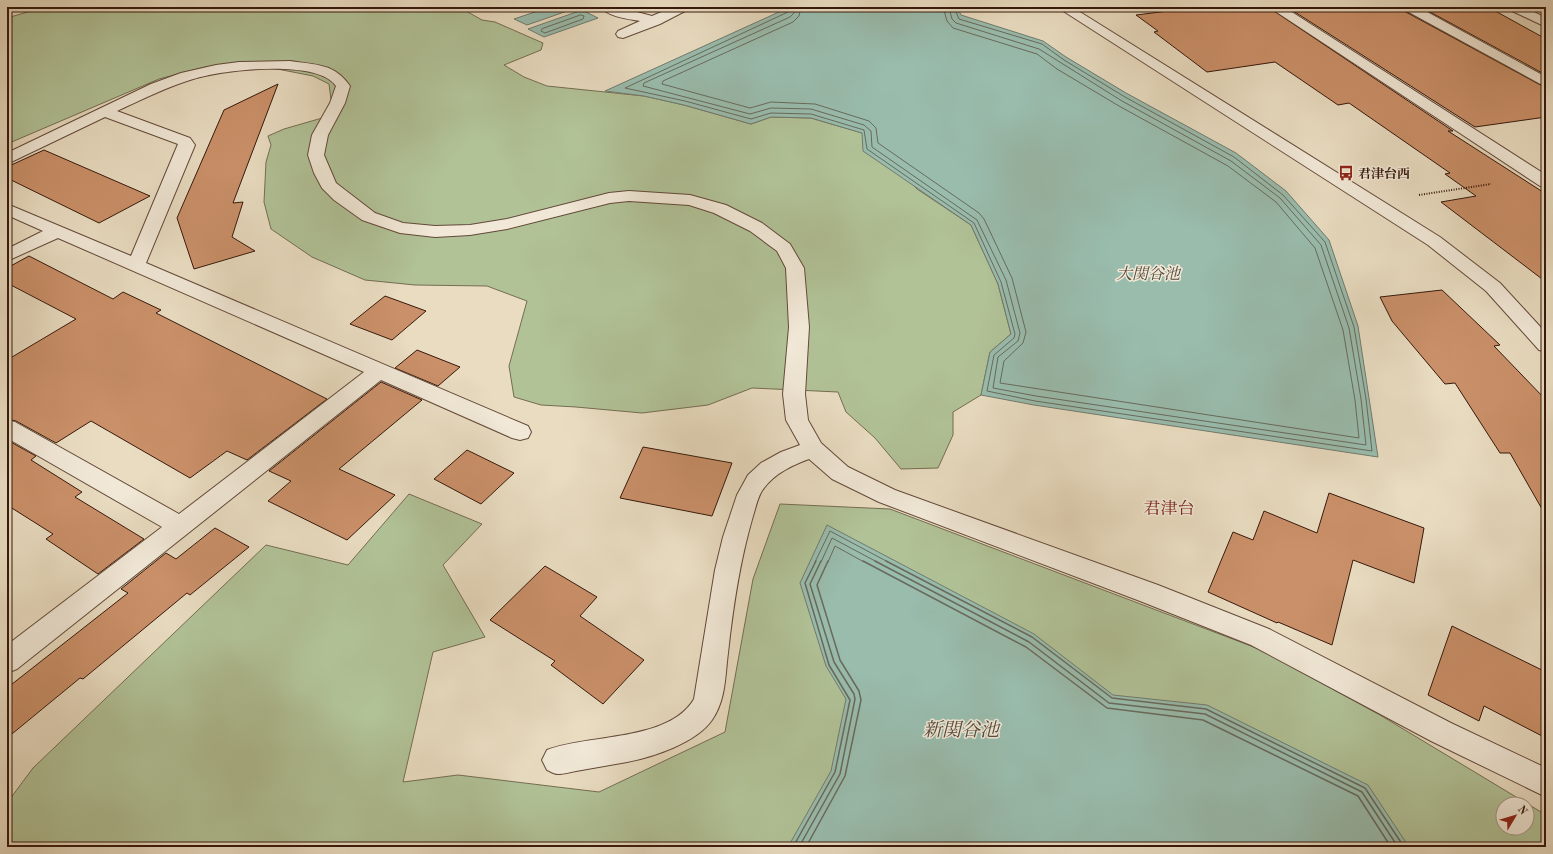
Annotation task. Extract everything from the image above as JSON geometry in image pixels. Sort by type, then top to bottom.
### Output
[{"type":"main road","points":[[7,8],[12,7]]},
{"type":"street","points":[[607,7],[624,14],[655,21]]},
{"type":"street","points":[[623,34],[655,21],[683,7]]},
{"type":"street","points":[[1062,7],[1434,241],[1493,287],[1546,345]]},
{"type":"street","points":[[1275,7],[1543,177]]},
{"type":"street","points":[[1410,7],[1546,83]]},
{"type":"street","points":[[1514,7],[1546,23]]},
{"type":"street","points":[[7,159],[156,88],[186,76],[216,69],[239,66],[290,65],[322,70],[336,77],[343,86],[341,99],[322,131],[316,153],[327,184],[349,204],[371,219],[404,229],[435,232],[489,227],[609,198],[629,196],[690,200],[720,209],[756,227],[784,248],[795,268],[799,327],[794,394],[797,420],[813,449],[840,473],[887,496],[1149,593],[1260,637],[1441,732],[1546,783]]},
{"type":"street","points":[[105,112],[184,141],[187,145],[136,265]]},
{"type":"street","points":[[7,209],[520,432]]},
{"type":"street","points":[[7,256],[57,231]]},
{"type":"street","points":[[7,662],[379,371]]},
{"type":"street","points":[[7,428],[180,526]]},
{"type":"street","points":[[557,760],[652,742],[677,731],[698,716],[709,697],[730,554],[745,503],[755,483],[766,472],[786,457],[813,449]]},
{"type":"path","points":[[1413,196],[1488,184]]},
{"type":"shaded area","points":[[45,7],[459,7],[482,20],[495,22],[543,43],[541,50],[504,65],[524,77],[547,86],[644,96],[684,105],[751,124],[771,117],[811,118],[862,133],[917,189],[971,225],[998,284],[1011,334],[990,352],[981,395],[953,412],[953,435],[938,468],[901,469],[875,438],[846,412],[838,392],[752,388],[708,405],[642,413],[541,405],[514,397],[509,366],[527,301],[487,286],[415,285],[365,280],[312,257],[271,229],[264,202],[266,162],[271,145],[268,136],[284,129],[329,116],[331,100],[329,84],[313,76],[247,63],[205,67],[159,79],[7,144],[7,18]]},
{"type":"shaded area","points":[[409,494],[482,524],[443,565],[485,637],[433,652],[403,782],[458,775],[599,792],[725,732],[753,579],[780,504],[890,509],[1259,649],[1380,715],[1514,796],[1495,796],[1495,836],[1535,836],[1535,808],[1546,815],[1546,847],[7,847],[7,803],[33,768],[266,545],[348,565]]},
{"type":"water","points":[[550,7],[570,7],[573,9],[527,25],[514,19]]},
{"type":"water","name":"大関谷池","points":[[790,7],[957,7],[961,15],[1043,41],[1066,57],[1126,93],[1236,153],[1286,191],[1329,240],[1358,326],[1378,457],[1034,405],[981,395],[990,352],[1011,334],[998,284],[971,225],[863,151],[862,133],[811,118],[771,117],[751,124],[684,105],[644,96],[605,91]]},
{"type":"water","points":[[582,10],[598,18],[544,37],[528,29]]},
{"type":"water","name":"新関谷池","points":[[827,525],[1034,634],[1113,695],[1207,705],[1368,785],[1409,847],[788,847],[831,771],[846,699],[826,666],[800,583]]},
{"type":"building","points":[[1200,7],[1268,7],[1453,131],[1448,131],[1546,194],[1546,282],[1441,202],[1476,196],[1445,174],[1450,173],[1349,103],[1338,105],[1275,62],[1207,72],[1154,32],[1158,31],[1136,15]]},
{"type":"building","points":[[1287,7],[1402,7],[1404,11],[1546,88],[1546,117],[1475,127]]},
{"type":"building","points":[[1421,7],[1488,7],[1546,39],[1546,75]]},
{"type":"building","points":[[278,84],[233,203],[243,202],[232,237],[255,251],[194,269],[177,218],[224,110]]},
{"type":"building","points":[[44,150],[150,196],[99,223],[7,178],[7,167]]},
{"type":"building","points":[[29,256],[113,299],[123,292],[161,310],[156,313],[327,399],[247,460],[227,451],[190,478],[91,421],[56,443],[16,421],[7,419],[7,360],[76,319],[7,283],[7,268]]},
{"type":"building","points":[[1442,290],[1500,345],[1494,346],[1546,400],[1546,516],[1510,453],[1500,453],[1455,383],[1445,384],[1392,321],[1380,297]]},
{"type":"building","points":[[385,296],[426,311],[392,340],[350,324]]},
{"type":"building","points":[[417,350],[460,367],[438,386],[395,368]]},
{"type":"building","points":[[381,382],[422,400],[339,469],[395,495],[347,540],[268,501],[291,481],[269,471]]},
{"type":"building","points":[[7,440],[36,456],[31,460],[82,492],[75,497],[144,539],[98,574],[46,539],[53,534],[7,505]]},
{"type":"building","points":[[643,447],[732,463],[712,516],[620,498]]},
{"type":"building","points":[[467,450],[514,473],[481,504],[434,479]]},
{"type":"building","points":[[1329,493],[1424,528],[1414,583],[1353,560],[1332,645],[1278,622],[1277,623],[1208,592],[1233,532],[1253,540],[1264,511],[1317,533]]},
{"type":"building","points":[[215,528],[249,547],[190,595],[187,593],[83,679],[80,678],[7,738],[7,688],[128,593],[121,589],[166,553],[176,559]]},
{"type":"building","points":[[545,566],[597,597],[580,616],[644,660],[603,704],[551,665],[555,661],[490,620]]},
{"type":"building","points":[[1452,626],[1546,672],[1546,738],[1484,706],[1479,721],[1428,695]]},
{"type":"place","name":"君津台西","points":[[1346,173]]},
{"type":"district","name":"君津台","points":[[1169,508]]}]
